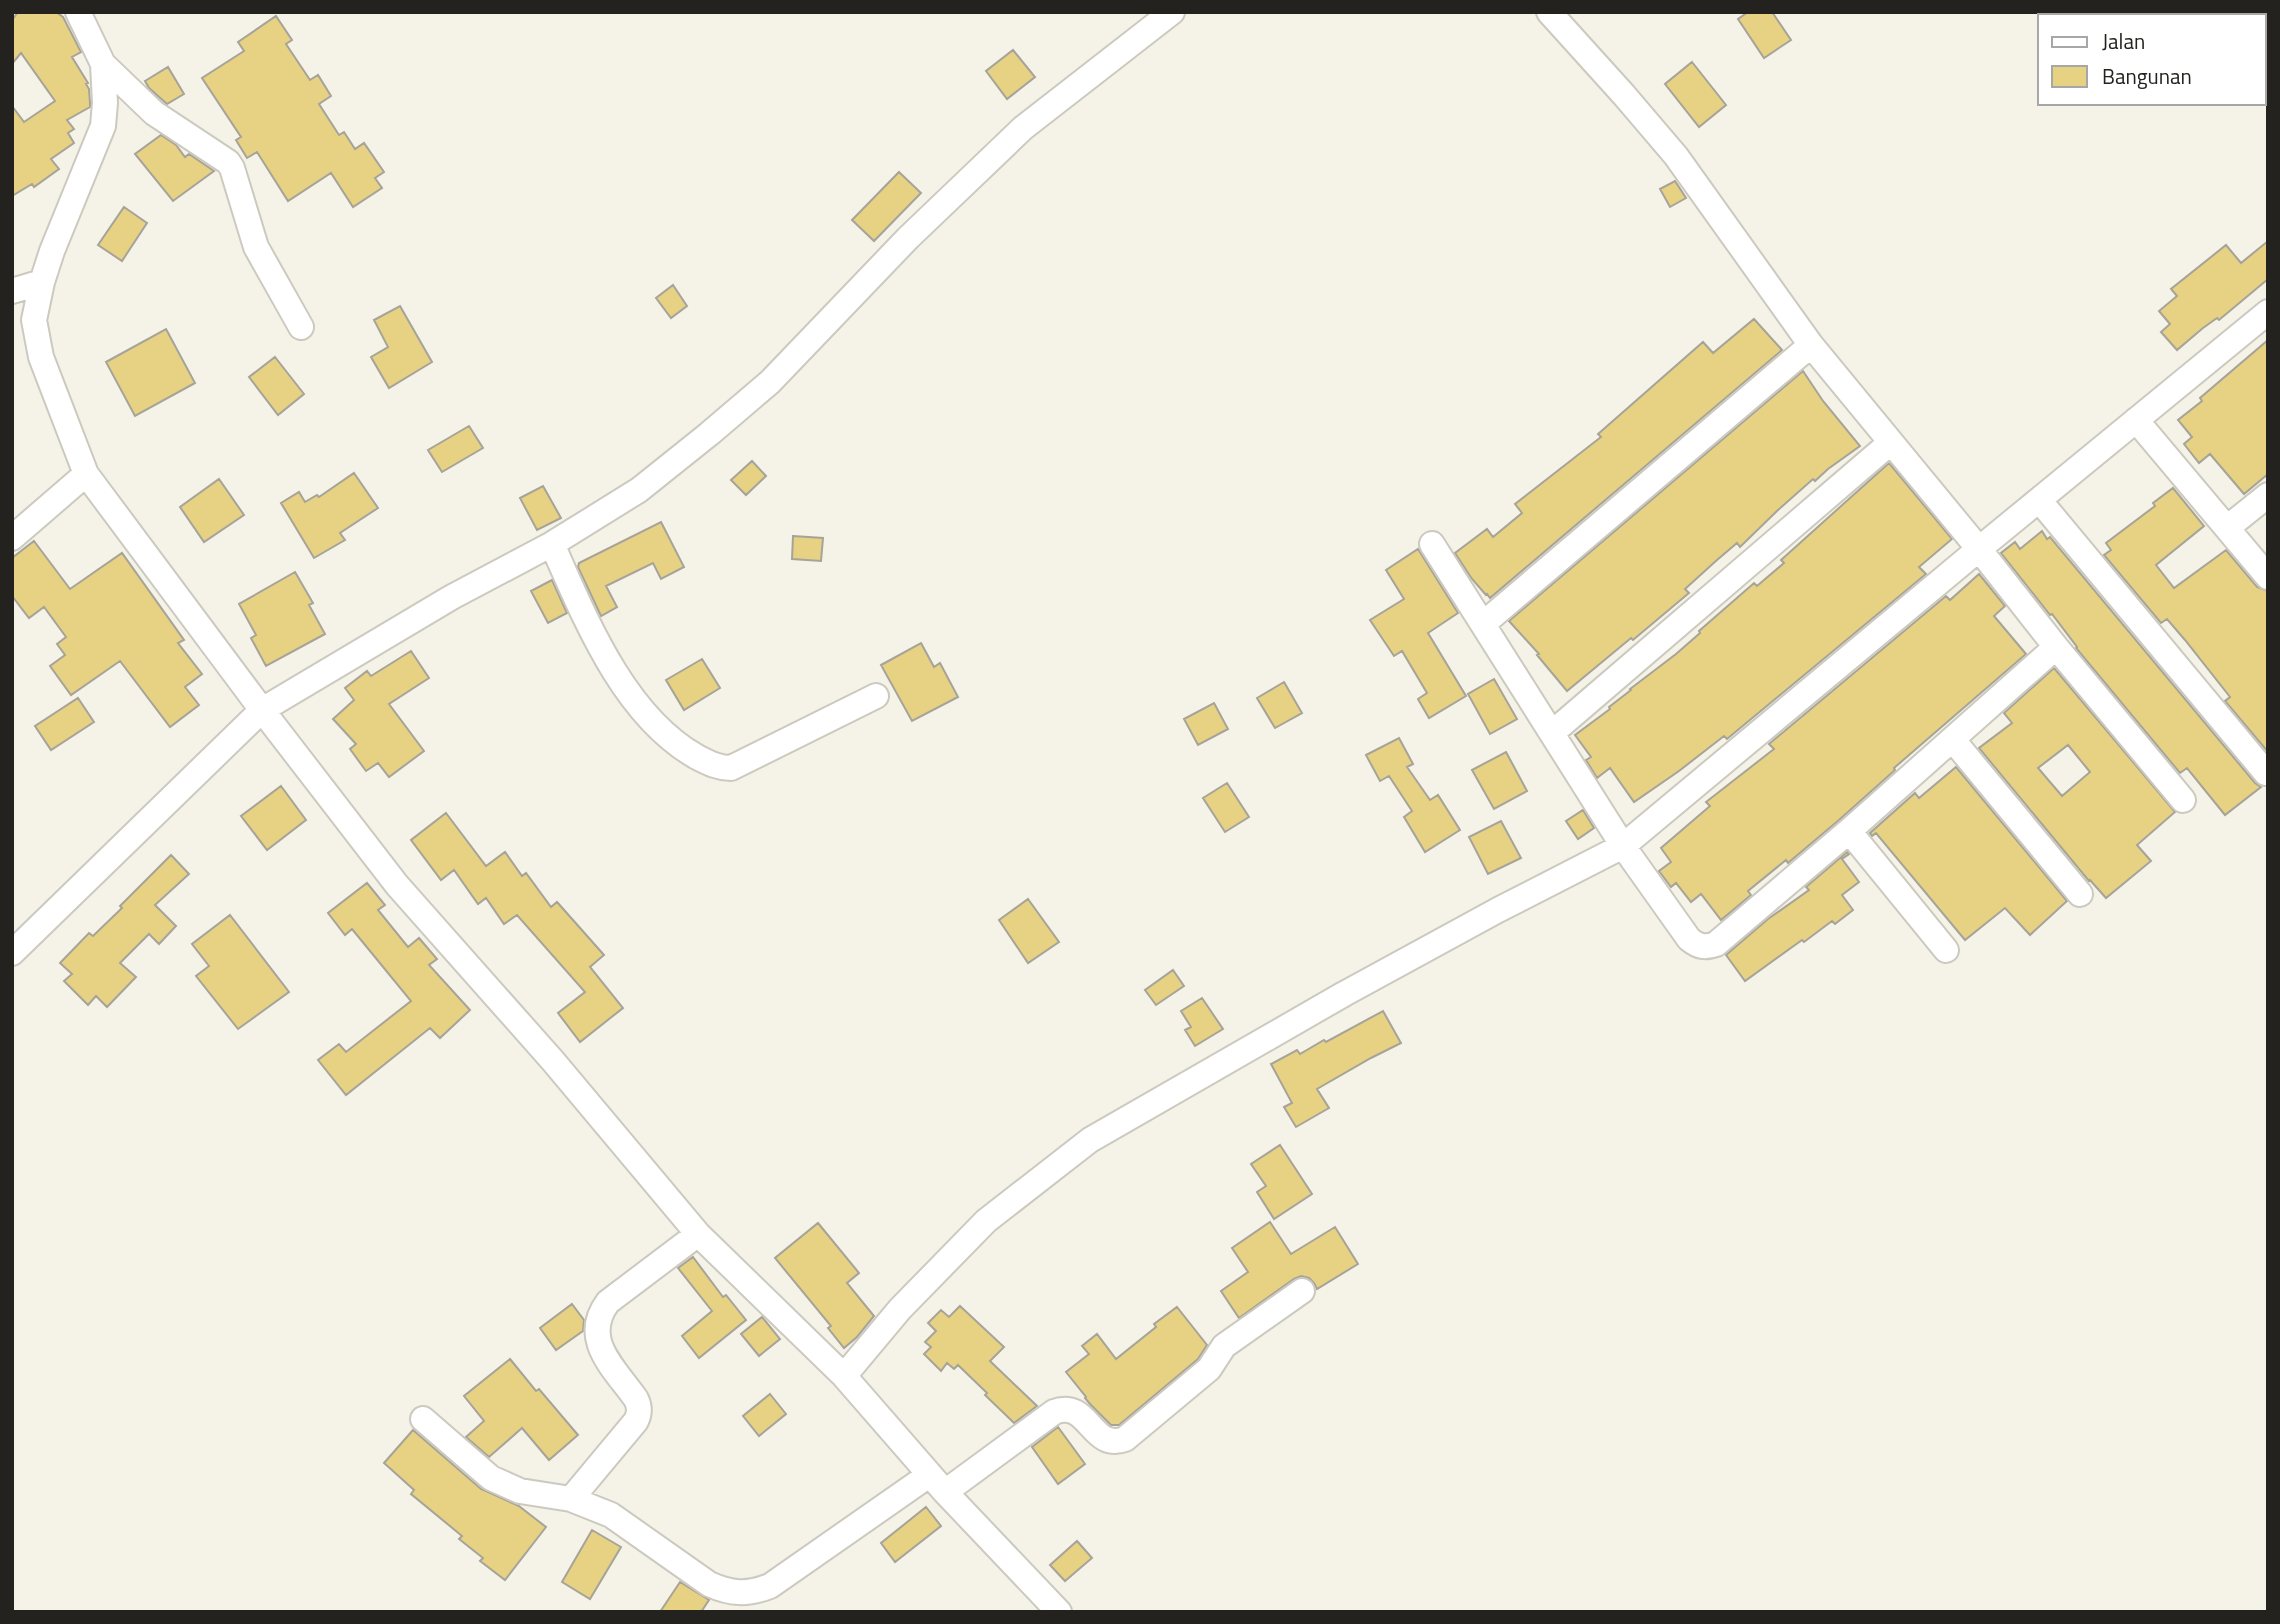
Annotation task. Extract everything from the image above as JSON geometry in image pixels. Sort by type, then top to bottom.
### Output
[{"type":"street","points":[[78,12],[103,64],[154,113],[228,162],[256,247],[301,327]]},
{"type":"street","points":[[12,953],[262,710],[452,597],[552,544],[639,491],[760,391],[908,238],[1023,128],[1172,12]]},
{"type":"street","points":[[1549,12],[1676,156],[1811,345],[2056,648],[2183,800]]},
{"type":"street","points":[[103,64],[103,126],[52,251],[41,282],[34,320],[41,357],[86,474],[397,886],[553,1061],[698,1234],[844,1376],[937,1483],[1059,1612]]},
{"type":"street","points":[[12,290],[41,282]]},
{"type":"street","points":[[844,1376],[900,1309],[986,1222],[1090,1140],[1344,994],[1623,846],[2268,312]]},
{"type":"street","points":[[1483,624],[1811,345]]},
{"type":"street","points":[[2136,420],[2268,576]]},
{"type":"street","points":[[1552,733],[1890,443]]},
{"type":"street","points":[[12,538],[86,474]]},
{"type":"street","points":[[2227,528],[2268,495]]},
{"type":"street","points":[[2039,500],[2266,773]]},
{"type":"street","points":[[552,544],[585,616],[632,698],[659,729],[687,751],[707,762],[720,768],[732,768],[876,696]]},
{"type":"street","points":[[1432,544],[1623,846],[1689,939],[1697,946],[1706,948],[1716,944],[1849,831],[2056,648]]},
{"type":"street","points":[[1953,740],[2080,894]]},
{"type":"street","points":[[1849,831],[1946,950]]},
{"type":"street","points":[[571,1499],[639,1414],[636,1399],[596,1338],[601,1312],[608,1302],[698,1234]]},
{"type":"street","points":[[423,1419],[491,1478],[520,1490],[571,1499],[611,1514],[709,1584],[739,1594],[755,1592],[770,1586],[1054,1412],[1071,1409],[1081,1415],[1101,1437],[1117,1442],[1125,1439],[1209,1369],[1224,1346],[1302,1292]]},
{"type":"building","points":[[18,12],[56,12],[63,17],[81,52],[72,57],[88,83],[90,107],[67,120],[74,129],[68,133],[74,143],[51,159],[59,169],[34,187],[32,184],[12,196],[12,106],[24,122],[55,101],[21,53],[12,64],[12,20]]},
{"type":"building","points":[[1748,12],[1772,12],[1791,40],[1764,58],[1738,19]]},
{"type":"building","points":[[276,16],[292,40],[286,44],[310,80],[318,75],[331,96],[319,104],[339,135],[344,132],[355,149],[364,143],[384,172],[375,178],[382,188],[353,207],[331,173],[288,201],[257,152],[247,158],[236,140],[241,137],[202,78],[244,51],[238,42]]},
{"type":"building","points":[[1013,50],[1035,77],[1007,99],[986,71]]},
{"type":"building","points":[[1692,62],[1726,105],[1699,127],[1665,84]]},
{"type":"building","points":[[168,67],[184,94],[167,104],[145,81]]},
{"type":"building","points":[[161,135],[176,145],[185,157],[189,154],[214,171],[173,201],[135,154]]},
{"type":"building","points":[[899,172],[921,193],[874,241],[852,220]]},
{"type":"building","points":[[1675,181],[1686,198],[1670,207],[1660,189]]},
{"type":"building","points":[[124,207],[147,223],[122,261],[98,245]]},
{"type":"building","points":[[2268,241],[2268,279],[2219,320],[2217,318],[2203,328],[2177,350],[2161,332],[2170,324],[2159,311],[2177,296],[2171,289],[2226,245],[2241,263]]},
{"type":"building","points":[[673,285],[687,306],[671,318],[656,298]]},
{"type":"building","points":[[400,306],[432,362],[389,388],[371,357],[388,347],[374,320]]},
{"type":"building","points":[[1754,319],[1782,350],[1490,598],[1486,595],[1455,553],[1487,529],[1493,537],[1522,513],[1515,504],[1601,437],[1598,434],[1703,342],[1713,353]]},
{"type":"building","points":[[166,329],[195,383],[135,416],[106,362]]},
{"type":"building","points":[[2268,340],[2268,474],[2244,494],[2210,454],[2199,463],[2184,444],[2192,437],[2178,420]]},
{"type":"building","points":[[275,357],[304,394],[278,415],[249,377]]},
{"type":"building","points":[[1803,371],[1823,401],[1860,446],[1815,481],[1813,479],[1740,547],[1737,543],[1685,589],[1689,593],[1567,691],[1509,621]]},
{"type":"building","points":[[469,426],[483,448],[442,472],[428,450]]},
{"type":"building","points":[[752,461],[766,476],[746,495],[731,480]]},
{"type":"building","points":[[1889,463],[1952,539],[1919,567],[1926,574],[1727,739],[1724,736],[1634,802],[1610,768],[1597,778],[1586,760],[1591,757],[1575,735],[1676,654],[1754,583],[1757,586],[1784,563],[1781,560]]},
{"type":"building","points":[[354,473],[378,508],[340,533],[345,540],[314,558],[281,503],[299,492],[305,502],[317,495],[319,497]]},
{"type":"building","points":[[219,479],[244,515],[204,542],[180,507]]},
{"type":"building","points":[[543,486],[561,518],[537,530],[520,498]]},
{"type":"building","points":[[2173,488],[2204,526],[2156,565],[2174,588],[2226,550],[2257,587],[2268,591],[2268,752],[2225,701],[2230,697],[2185,640],[2167,619],[2161,623],[2104,555],[2111,550],[2106,543],[2155,506],[2153,503]]},
{"type":"building","points":[[661,522],[684,567],[661,579],[653,563],[606,586],[617,607],[601,616],[578,567],[579,563]]},
{"type":"building","points":[[2042,531],[2047,539],[2050,537],[2261,787],[2225,815],[2187,768],[2180,773],[2001,553],[2015,542],[2020,549]]},
{"type":"building","points":[[793,536],[823,538],[821,561],[792,559]]},
{"type":"building","points":[[34,541],[70,589],[122,553],[184,640],[178,643],[202,674],[185,687],[199,705],[170,727],[120,661],[71,695],[50,666],[65,655],[57,644],[66,637],[44,607],[29,618],[12,596],[12,558]]},
{"type":"building","points":[[1418,549],[1458,613],[1428,633],[1466,696],[1429,718],[1418,699],[1427,693],[1402,651],[1394,656],[1370,620],[1404,599],[1386,570]]},
{"type":"building","points":[[295,572],[313,603],[309,605],[325,634],[266,666],[251,638],[256,635],[239,604]]},
{"type":"building","points":[[1979,574],[2005,606],[1994,616],[2026,654],[1894,768],[1895,770],[1839,820],[1788,863],[1786,860],[1748,891],[1751,895],[1721,920],[1701,894],[1691,902],[1676,883],[1671,887],[1659,871],[1671,862],[1661,848],[1710,806],[1706,802],[1774,749],[1769,744],[1946,596],[1950,600]]},
{"type":"building","points":[[552,580],[567,613],[548,623],[531,591]]},
{"type":"building","points":[[921,643],[934,667],[940,663],[958,697],[912,721],[881,665]]},
{"type":"building","points":[[411,651],[429,678],[389,704],[424,751],[389,777],[378,763],[366,771],[350,749],[356,744],[333,719],[354,700],[345,688],[367,671],[371,676]]},
{"type":"building","points":[[702,659],[720,688],[684,710],[666,680]]},
{"type":"building","points":[[2054,668],[2175,812],[2137,845],[2151,861],[2106,898],[1979,748],[2012,723],[2004,713]],"holes":[[[2068,745],[2090,772],[2062,796],[2038,768]]]},
{"type":"building","points":[[1494,679],[1517,719],[1490,734],[1468,694]]},
{"type":"building","points":[[1284,682],[1302,713],[1275,728],[1257,698]]},
{"type":"building","points":[[78,698],[94,722],[51,750],[35,726]]},
{"type":"building","points":[[1214,703],[1228,729],[1198,745],[1184,719]]},
{"type":"building","points":[[1399,738],[1413,764],[1407,767],[1430,800],[1438,795],[1460,830],[1425,852],[1404,817],[1412,811],[1389,776],[1380,781],[1366,755]]},
{"type":"building","points":[[1506,752],[1527,791],[1494,809],[1472,770]]},
{"type":"building","points":[[1956,767],[2067,901],[2030,935],[2005,908],[1965,940],[1876,833],[1872,836],[1870,833],[1915,793],[1919,798]]},
{"type":"building","points":[[1227,783],[1249,817],[1225,832],[1203,798]]},
{"type":"building","points":[[281,786],[306,820],[267,850],[241,816]]},
{"type":"building","points":[[1583,810],[1594,828],[1578,839],[1566,821]]},
{"type":"building","points":[[446,813],[486,866],[505,852],[522,876],[526,873],[551,907],[557,902],[604,955],[590,967],[623,1008],[580,1042],[558,1013],[585,992],[517,915],[504,924],[486,898],[478,904],[454,870],[441,880],[411,840]]},
{"type":"building","points":[[1501,821],[1521,858],[1488,874],[1469,837]]},
{"type":"building","points":[[1847,852],[1849,854],[1842,859],[1859,882],[1842,895],[1853,910],[1835,924],[1832,921],[1804,942],[1802,940],[1745,981],[1726,955],[1768,919],[1809,890],[1806,887]]},
{"type":"building","points":[[171,855],[189,874],[155,905],[176,926],[159,944],[149,934],[120,963],[136,977],[107,1007],[96,996],[88,1005],[64,981],[72,974],[60,963],[89,933],[93,936],[122,908],[120,906]]},
{"type":"building","points":[[367,883],[385,905],[378,910],[408,947],[419,938],[437,959],[429,965],[470,1010],[440,1038],[430,1028],[346,1095],[318,1060],[339,1044],[346,1052],[411,1001],[352,929],[345,935],[328,913]]},
{"type":"building","points":[[1028,899],[1059,942],[1028,963],[999,920]]},
{"type":"building","points":[[230,915],[289,992],[238,1029],[196,976],[209,966],[192,944]]},
{"type":"building","points":[[1173,970],[1184,986],[1156,1005],[1145,990]]},
{"type":"building","points":[[1202,998],[1223,1029],[1195,1046],[1185,1030],[1191,1027],[1181,1011]]},
{"type":"building","points":[[1383,1011],[1401,1043],[1317,1089],[1329,1108],[1296,1127],[1284,1107],[1292,1103],[1271,1064],[1297,1050],[1300,1054],[1324,1040],[1326,1042]]},
{"type":"building","points":[[1280,1145],[1312,1194],[1274,1219],[1257,1192],[1266,1186],[1251,1164]]},
{"type":"building","points":[[1270,1222],[1291,1254],[1335,1227],[1358,1264],[1317,1289],[1309,1278],[1301,1276],[1294,1279],[1239,1318],[1221,1291],[1248,1272],[1232,1248]]},
{"type":"building","points":[[818,1223],[859,1273],[847,1283],[874,1316],[844,1348],[828,1328],[831,1326],[775,1258]]},
{"type":"building","points":[[693,1257],[723,1297],[726,1295],[746,1320],[699,1358],[682,1336],[712,1311],[678,1268]]},
{"type":"building","points":[[572,1304],[584,1320],[583,1331],[556,1350],[540,1328]]},
{"type":"building","points":[[960,1306],[1004,1347],[990,1361],[1037,1406],[1014,1423],[958,1365],[954,1369],[947,1363],[941,1371],[924,1354],[931,1347],[925,1342],[936,1331],[928,1323],[941,1310],[949,1317]]},
{"type":"building","points":[[1177,1307],[1207,1345],[1198,1359],[1119,1425],[1111,1425],[1090,1404],[1066,1372],[1089,1354],[1082,1346],[1097,1334],[1116,1359]]},
{"type":"building","points":[[762,1317],[780,1339],[759,1356],[741,1334]]},
{"type":"building","points":[[510,1359],[578,1435],[549,1460],[522,1428],[489,1457],[466,1437],[484,1421],[464,1396]]},
{"type":"building","points":[[770,1394],[786,1414],[759,1436],[743,1416]]},
{"type":"building","points":[[1058,1427],[1085,1464],[1058,1484],[1032,1447]]},
{"type":"building","points":[[413,1430],[481,1489],[519,1506],[546,1527],[505,1580],[480,1561],[483,1558],[459,1539],[462,1536],[411,1494],[414,1490],[384,1463]]},
{"type":"building","points":[[926,1507],[941,1526],[895,1562],[881,1543]]},
{"type":"building","points":[[592,1530],[621,1547],[590,1599],[562,1582]]},
{"type":"building","points":[[1077,1541],[1092,1558],[1065,1581],[1050,1565]]},
{"type":"building","points":[[680,1582],[709,1600],[701,1612],[660,1612]]}]
